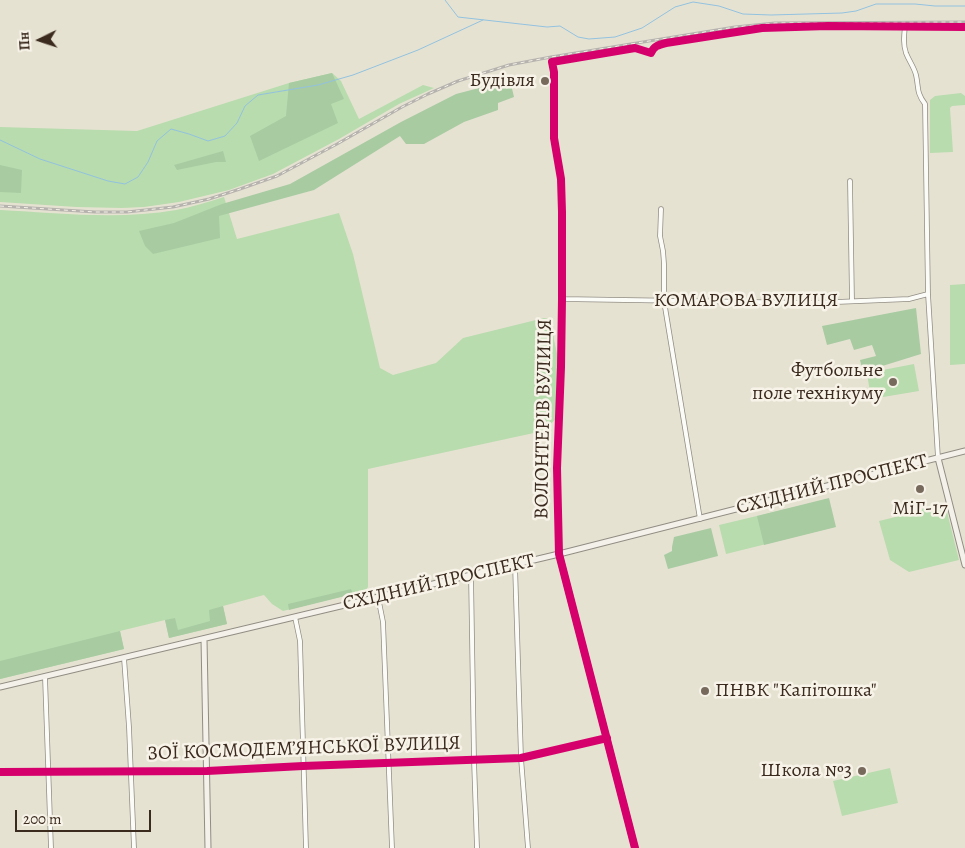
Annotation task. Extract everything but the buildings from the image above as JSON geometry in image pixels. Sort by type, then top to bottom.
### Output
[{"type":"main road","name":"СХІДНИЙ ПРОСПЕКТ","points":[[0,688],[515,565],[965,451]]},
{"type":"main road","points":[[938,458],[965,564]]},
{"type":"main road","name":"ВОЛОНТЕРІВ ВУЛИЦЯ","points":[[559,554],[635,848]]},
{"type":"main road","points":[[204,639],[208,848]]},
{"type":"street","points":[[938,458],[928,294],[925,104],[918,92],[913,66],[906,53],[904,42],[905,26],[965,27]]},
{"type":"street","name":"ВОЛОНТЕРІВ ВУЛИЦЯ","points":[[559,554],[557,468],[562,299],[561,179],[554,138],[554,72],[552,62],[635,48],[650,53],[656,45],[762,28],[905,26]]},
{"type":"street","points":[[850,181],[852,301]]},
{"type":"street","points":[[661,209],[660,236],[664,261],[664,301],[700,518]]},
{"type":"street","name":"КОМАРОВА ВУЛИЦЯ","points":[[562,299],[800,303],[909,299],[928,294]]},
{"type":"street","points":[[515,565],[521,758],[528,848]]},
{"type":"street","points":[[471,575],[477,848]]},
{"type":"street","points":[[378,597],[383,622],[392,848]]},
{"type":"street","points":[[295,617],[300,641],[306,848]]},
{"type":"street","points":[[124,658],[134,848]]},
{"type":"street","points":[[45,677],[52,848]]},
{"type":"street","name":"ЗОЇ КОСМОДЕМ’ЯНСЬКОЇ ВУЛИЦЯ","points":[[0,772],[207,771],[521,758],[607,738]]},
{"type":"green space","points":[[332,73],[341,81],[359,119],[423,85],[434,88],[399,104],[273,174],[229,190],[179,202],[144,207],[76,207],[0,202],[0,127],[137,131],[289,83]]},
{"type":"green space","points":[[332,73],[344,99],[331,104],[338,123],[259,161],[250,136],[286,116],[289,83]]},
{"type":"green space","points":[[510,80],[514,97],[498,103],[498,110],[464,122],[424,144],[406,144],[400,136],[314,190],[219,216],[220,238],[153,254],[145,246],[139,231],[174,223],[222,204],[290,184],[401,122],[456,94]]},
{"type":"green space","points":[[961,93],[965,96],[965,105],[952,106],[950,108],[953,152],[930,153],[930,100],[935,96]]},
{"type":"green space","points":[[223,151],[226,162],[216,162],[177,170],[174,165]]},
{"type":"green space","points":[[0,165],[22,170],[21,193],[0,192]]},
{"type":"green space","points":[[224,197],[237,239],[339,213],[353,254],[380,368],[393,375],[436,363],[463,338],[544,318],[549,319],[552,325],[558,358],[556,419],[543,431],[368,469],[368,587],[365,591],[283,611],[272,604],[264,595],[223,606],[227,624],[169,638],[165,620],[120,631],[124,649],[0,679],[0,210],[88,215],[132,215],[176,210]]},
{"type":"green space","points":[[965,284],[965,364],[950,365],[950,285]]},
{"type":"green space","points":[[916,308],[921,354],[863,372],[860,360],[876,356],[872,345],[854,350],[850,339],[827,345],[822,326]]},
{"type":"green space","name":"Футбольне поле технікуму","points":[[914,364],[919,391],[871,399],[867,373]]},
{"type":"green space","points":[[829,498],[836,527],[764,545],[757,516]]},
{"type":"green space","points":[[828,499],[835,527],[726,554],[719,525]]},
{"type":"green space","points":[[940,504],[942,512],[947,512],[959,560],[909,572],[890,560],[879,521]]},
{"type":"green space","points":[[711,528],[718,556],[668,569],[664,555],[672,551],[674,537]]},
{"type":"green space","points":[[351,589],[353,594],[289,610],[288,604]]},
{"type":"green space","points":[[223,606],[227,624],[169,638],[165,620],[175,618],[178,630],[210,621],[209,610]]},
{"type":"green space","points":[[120,631],[124,649],[0,679],[0,661]]},
{"type":"green space","points":[[890,768],[898,803],[842,816],[833,781]]},
{"type":"waterway","points":[[445,0],[458,17],[547,27],[560,26],[578,37],[589,39],[615,37],[642,28],[675,7],[693,2],[719,6],[743,14],[771,15],[842,13],[856,11],[876,4],[965,6]]},
{"type":"waterway","points":[[0,140],[40,159],[108,181],[125,184],[138,177],[148,162],[157,141],[171,129],[208,141],[225,136],[237,123],[245,106],[258,95],[318,85],[353,75],[418,50],[483,20]]},
{"type":"railway","points":[[0,206],[95,212],[127,212],[173,207],[209,199],[277,176],[428,94],[458,81],[509,65],[735,27],[775,23],[965,22]]},
{"type":"cycle path","points":[[635,848],[559,554],[557,468],[561,367],[562,212],[561,179],[554,138],[554,72],[552,62],[635,48],[651,53],[657,46],[666,43],[762,28],[828,26],[965,27]]},
{"type":"cycle path","points":[[0,772],[207,771],[521,758],[607,738]]},
{"type":"place","name":"Будівля","points":[[545,81]]},
{"type":"place","name":"Футбольне поле технікуму","points":[[893,382]]},
{"type":"place","name":"МіГ-17","points":[[920,489]]},
{"type":"place","name":"ПНВК \"Капітошка\"","points":[[705,691]]},
{"type":"place","name":"Школа №3","points":[[862,771]]}]
